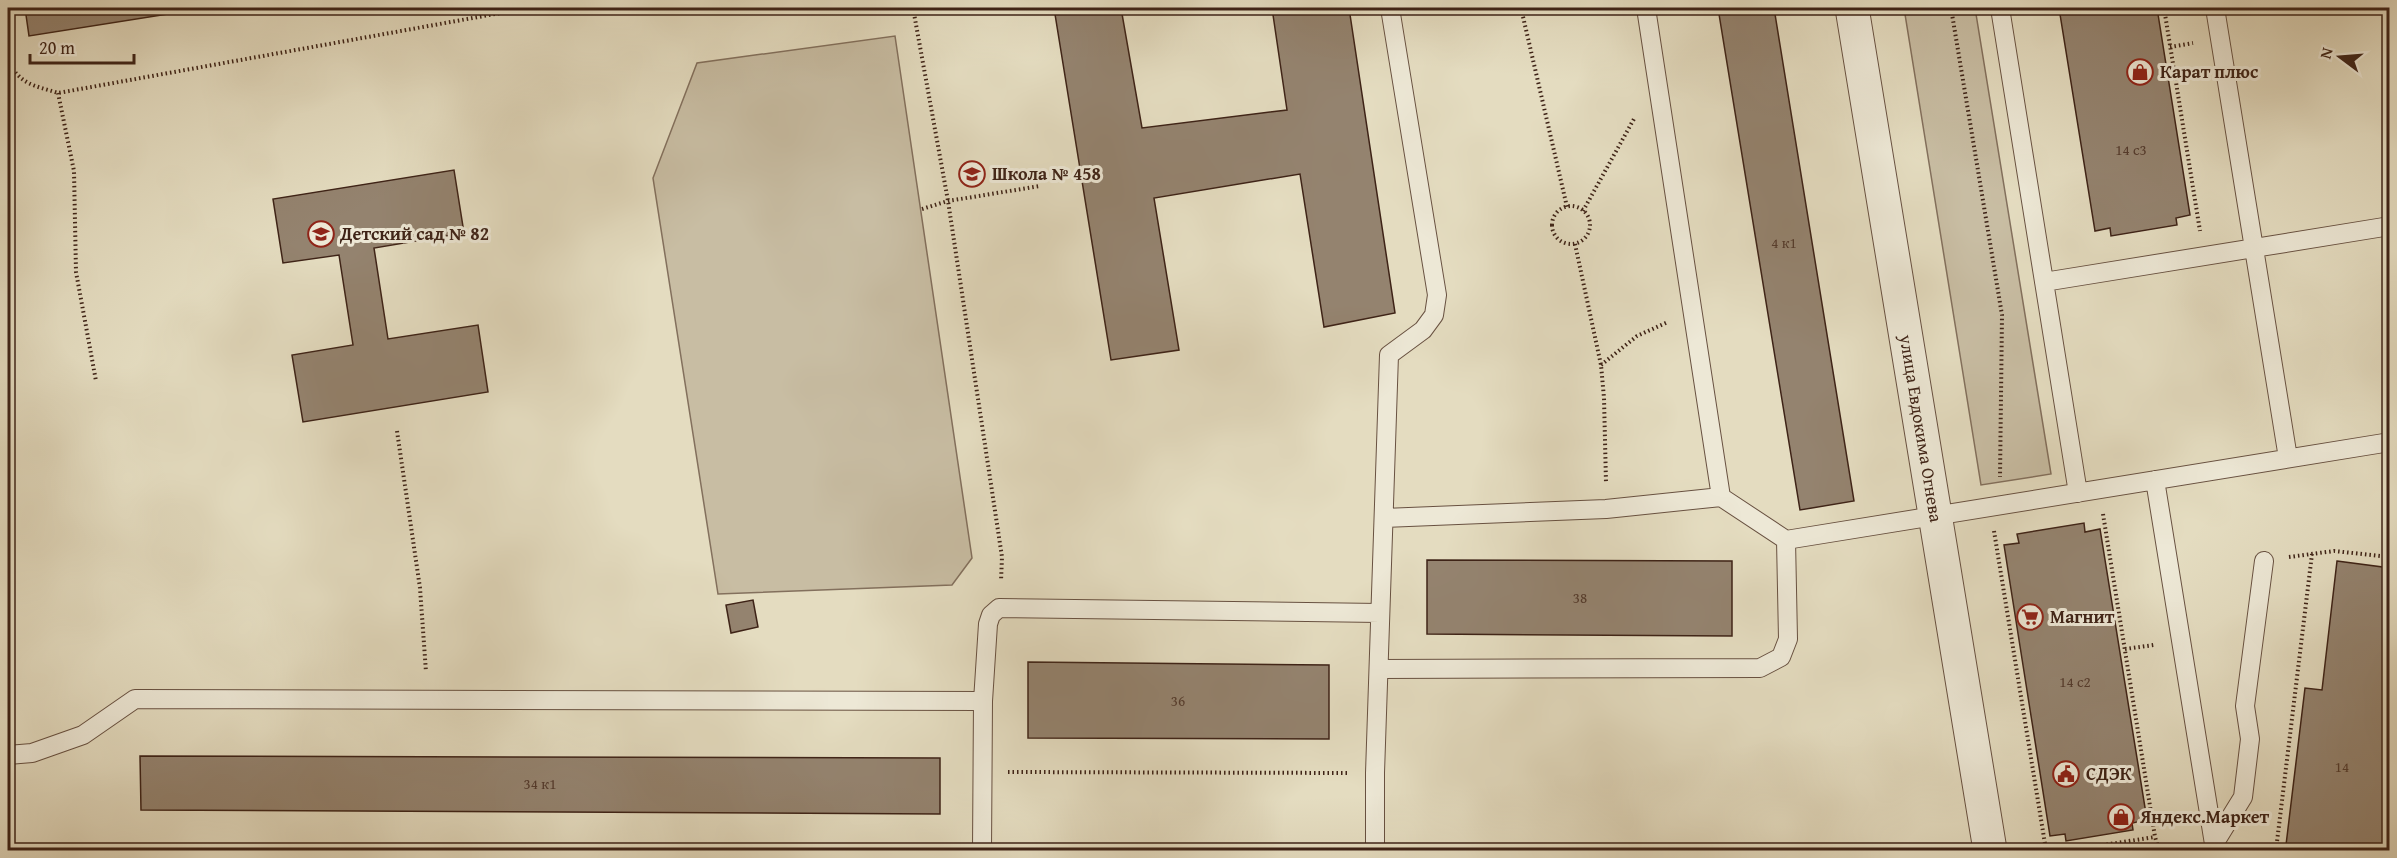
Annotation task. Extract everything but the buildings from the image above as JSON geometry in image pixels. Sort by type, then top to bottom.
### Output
[{"type":"street","name":"улица Евдокима Огнева","points":[[1852,8],[1990,850]]},
{"type":"lane","points":[[1375,850],[1375,773],[1389,355],[1423,330],[1434,315],[1437,295],[1390,8]]},
{"type":"lane","points":[[1646,8],[1721,497]]},
{"type":"lane","points":[[2000,8],[2078,493]]},
{"type":"lane","points":[[2215,8],[2288,458]]},
{"type":"lane","points":[[2044,282],[2390,226]]},
{"type":"lane","points":[[1384,518],[1606,509],[1721,497],[1786,540],[2390,442]]},
{"type":"lane","points":[[2155,480],[2213,847]]},
{"type":"lane","points":[[1378,669],[1760,668],[1781,657],[1788,639],[1786,540]]},
{"type":"lane","points":[[2213,847],[2243,797],[2250,739],[2246,706],[2264,561]]},
{"type":"lane","points":[[982,850],[983,701],[988,624],[991,615],[999,608],[1380,613]]},
{"type":"lane","points":[[8,755],[32,753],[83,735],[135,699],[983,701]]},
{"type":"path","points":[[8,61],[16,75],[31,85],[58,93],[528,8]]},
{"type":"path","points":[[913,8],[948,201],[1002,557],[999,608]]},
{"type":"path","points":[[1521,8],[1566,207]]},
{"type":"path","points":[[1951,8],[2002,315],[1995,506],[2046,850]]},
{"type":"path","points":[[2164,8],[2204,256]]},
{"type":"path","points":[[1583,211],[1657,77]]},
{"type":"path","points":[[58,93],[74,171],[76,272],[96,381]]},
{"type":"path","points":[[922,209],[948,201],[1040,186]]},
{"type":"path","points":[[1566,207],[1575,207],[1583,211],[1589,219],[1589,230],[1584,239],[1575,244],[1566,244],[1557,238],[1553,230],[1553,220],[1558,212],[1566,207]]},
{"type":"path","points":[[1575,244],[1601,365],[1604,398],[1606,509]]},
{"type":"path","points":[[1601,365],[1637,336],[1666,323],[1693,318]]},
{"type":"path","points":[[397,431],[420,588],[428,700]]},
{"type":"path","points":[[2099,489],[2155,837],[2159,850]]},
{"type":"path","points":[[2264,561],[2334,551],[2390,557]]},
{"type":"path","points":[[2276,850],[2312,554]]},
{"type":"path","points":[[983,772],[1375,773]]},
{"type":"path","points":[[2071,850],[2155,837]]},
{"type":"shaded area","points":[[1904,8],[1975,8],[2051,474],[1981,485]]},
{"type":"shaded area","points":[[895,36],[972,558],[952,585],[718,594],[653,178],[697,63]]},
{"type":"place","name":"Карат плюс","points":[[2140,72]]},
{"type":"place","name":"Школа № 458","points":[[972,174]]},
{"type":"place","name":"Детский сад № 82","points":[[321,234]]},
{"type":"place","name":"Магнит","points":[[2030,617]]},
{"type":"place","name":"СДЭК","points":[[2066,774]]},
{"type":"place","name":"Яндекс.Маркет","points":[[2121,817]]}]
